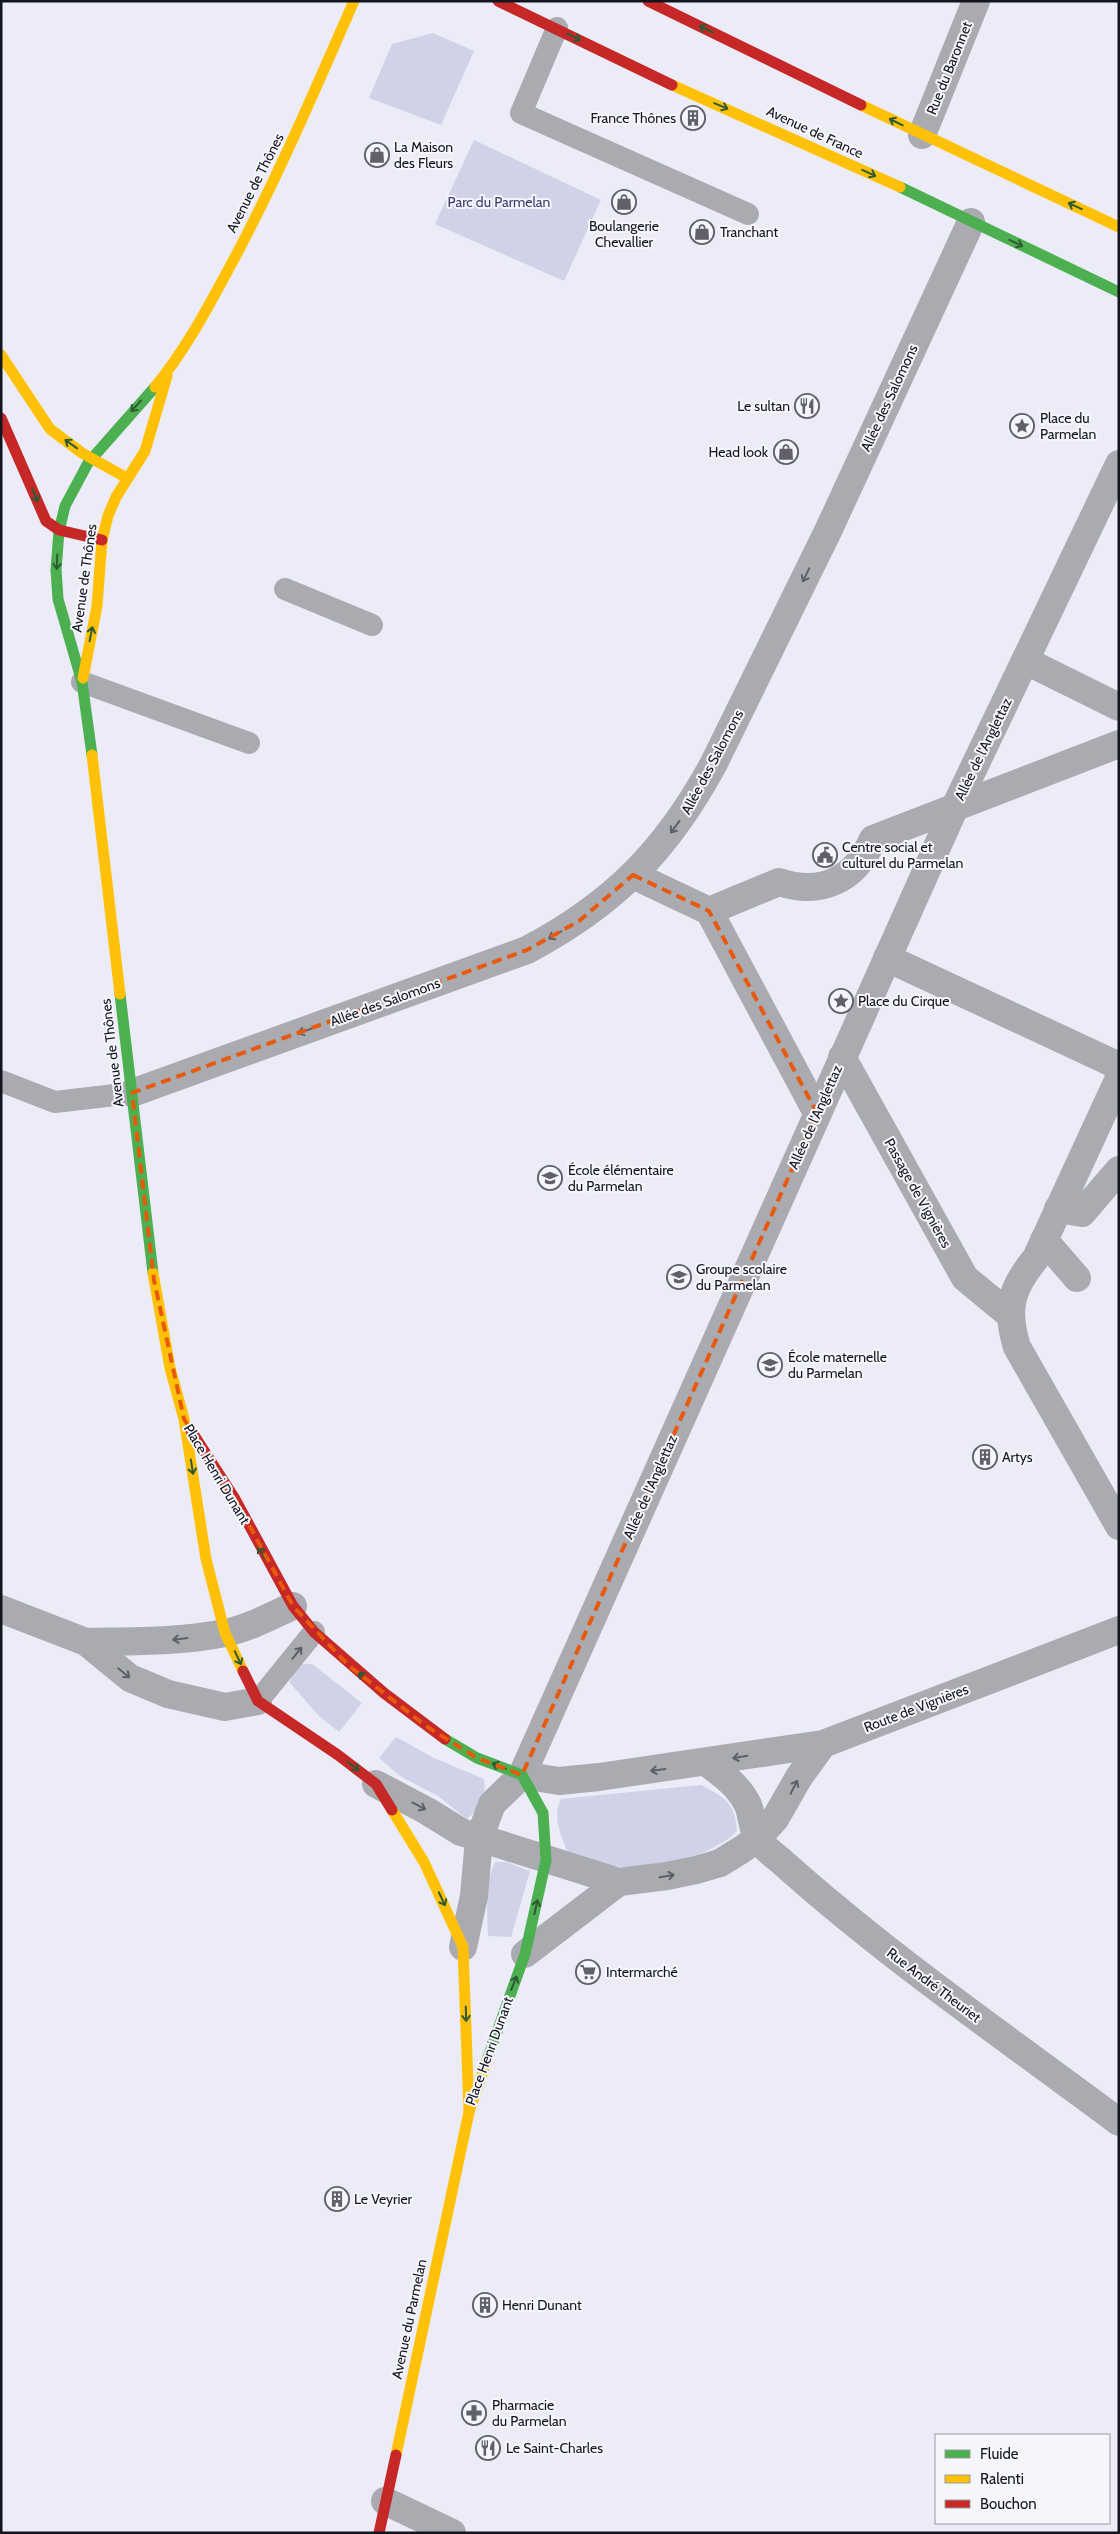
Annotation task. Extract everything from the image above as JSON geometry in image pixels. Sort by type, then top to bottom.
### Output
[{"type":"main road","name":"Avenue de Thônes","points":[[184,1419],[170,1368],[154,1280],[82,682],[60,608],[56,567],[59,530],[66,506],[91,458],[169,370],[196,326],[264,204],[354,1]]},
{"type":"main road","name":"Avenue de France","points":[[498,1],[673,86],[786,134],[1119,292]]},
{"type":"main road","points":[[648,1],[922,135],[1119,227]]},
{"type":"main road","points":[[1,354],[15,372],[43,421],[91,458],[127,478]]},
{"type":"main road","name":"Avenue de Thônes","points":[[82,682],[97,606],[102,540],[116,497],[145,451],[169,370]]},
{"type":"main road","points":[[1,418],[46,521],[59,530],[102,540]]},
{"type":"main road","name":"Place Henri Dunant","points":[[184,1419],[235,1499],[256,1542],[293,1606],[314,1632],[384,1694],[452,1744],[478,1758],[522,1775],[543,1813],[546,1860],[526,1954],[468,2112]]},
{"type":"main road","name":"Place Henri Dunant","points":[[184,1419],[206,1559],[225,1633],[258,1701],[338,1755],[376,1784],[424,1862],[464,1948],[468,2112]]},
{"type":"main road","name":"Avenue du Parmelan","points":[[379,2533],[468,2112]]},
{"type":"street","name":"Rue du Baronnet","points":[[922,135],[976,1]]},
{"type":"street","name":"Allée des Salomons","points":[[132,1093],[526,950],[578,921],[633,875],[656,852],[694,800],[828,531],[971,222]]},
{"type":"street","name":"Allée de l'Anglettaz","points":[[522,1775],[954,809],[1119,464]]},
{"type":"street","points":[[1026,661],[1119,707]]},
{"type":"street","points":[[709,910],[779,882],[812,888],[833,883],[862,861],[873,839],[1119,744]]},
{"type":"street","points":[[633,875],[709,910],[817,1113]]},
{"type":"street","points":[[887,958],[1119,1066]]},
{"type":"street","name":"Passage de Vignières","points":[[842,1057],[965,1278],[1010,1315]]},
{"type":"street","points":[[1119,1078],[1036,1258],[1018,1283],[1012,1299],[1010,1315],[1017,1347],[1119,1526]]},
{"type":"street","points":[[1058,1209],[1082,1213],[1119,1170]]},
{"type":"street","points":[[1044,1240],[1077,1278]]},
{"type":"street","points":[[86,1642],[168,1640],[225,1633],[256,1623],[293,1606]]},
{"type":"street","points":[[1,1609],[86,1642],[130,1678],[168,1694],[225,1707],[258,1701]]},
{"type":"street","name":"Route de Vignières","points":[[706,1762],[823,1744],[1119,1630]]},
{"type":"street","name":"Place Henri Dunant","points":[[376,1784],[427,1811],[461,1832],[619,1882],[667,1876],[720,1863],[757,1839],[776,1819],[799,1778],[823,1744]]},
{"type":"street","points":[[706,1762],[727,1777],[747,1804],[757,1839]]},
{"type":"street","name":"Place Henri Dunant","points":[[464,1948],[474,1896],[479,1839],[492,1804],[522,1775],[559,1781],[664,1769],[706,1762]]},
{"type":"street","name":"Rue André Theuriet","points":[[757,1839],[830,1904],[906,1964],[1119,2122]]},
{"type":"street","points":[[526,1954],[619,1882]]},
{"type":"street","points":[[385,2501],[452,2533]]},
{"type":"lane","points":[[556,28],[521,113],[748,214]]},
{"type":"lane","points":[[285,589],[372,625]]},
{"type":"lane","points":[[82,682],[249,743]]},
{"type":"lane","points":[[1,1081],[55,1102],[132,1093]]},
{"type":"lane","points":[[258,1701],[314,1632]]},
{"type":"highlighted area","points":[[633,875],[709,911],[817,1113],[522,1775],[477,1758],[426,1726],[348,1665],[293,1606],[235,1499],[184,1419],[154,1280],[132,1093],[527,950],[579,921]]},
{"type":"green space","points":[[433,33],[474,51],[441,125],[369,98],[392,44]]},
{"type":"green space","name":"Parc du Parmelan","points":[[474,140],[601,200],[564,281],[435,224]]},
{"type":"green space","points":[[300,1664],[312,1664],[362,1703],[339,1732],[319,1716],[290,1683],[291,1677]]},
{"type":"green space","points":[[396,1737],[434,1758],[484,1779],[485,1785],[481,1801],[467,1819],[438,1796],[400,1776],[379,1758]]},
{"type":"green space","points":[[701,1785],[727,1802],[734,1813],[736,1821],[737,1831],[727,1840],[714,1847],[683,1860],[634,1868],[608,1865],[568,1853],[557,1819],[558,1806],[561,1799]]},
{"type":"green space","points":[[495,1862],[507,1862],[530,1871],[511,1937],[488,1936],[488,1888]]},
{"type":"traffic: fast","points":[[900,187],[1119,292]]},
{"type":"traffic: fast","points":[[92,755],[82,682],[58,599],[56,570],[59,531],[65,506],[88,463],[155,387]]},
{"type":"traffic: fast","points":[[120,994],[153,1273]]},
{"type":"traffic: fast","points":[[445,1739],[477,1758],[522,1775],[543,1813],[546,1860],[525,1954],[487,2060]]},
{"type":"traffic: slow","points":[[155,387],[176,360],[194,331],[245,239],[294,138],[354,1]]},
{"type":"traffic: slow","points":[[672,85],[900,187]]},
{"type":"traffic: slow","points":[[861,105],[1119,227]]},
{"type":"traffic: slow","points":[[1,355],[50,429],[82,453],[127,478]]},
{"type":"traffic: slow","points":[[83,678],[97,606],[102,540],[108,516],[116,497],[145,451],[167,376]]},
{"type":"traffic: slow","points":[[92,755],[120,994]]},
{"type":"traffic: slow","points":[[153,1273],[170,1368],[184,1419],[206,1559],[225,1633],[243,1671]]},
{"type":"traffic: slow","points":[[392,1810],[424,1862],[463,1947],[469,2112]]},
{"type":"traffic: slow","points":[[396,2455],[469,2112],[487,2060]]},
{"type":"traffic: jam","points":[[498,1],[672,85]]},
{"type":"traffic: jam","points":[[648,1],[861,105]]},
{"type":"traffic: jam","points":[[1,418],[46,521],[59,530],[102,540]]},
{"type":"traffic: jam","points":[[190,1429],[235,1499],[293,1606],[314,1632],[384,1693],[445,1739]]},
{"type":"traffic: jam","points":[[243,1671],[258,1701],[338,1755],[376,1784],[392,1810]]},
{"type":"traffic: jam","points":[[379,2533],[396,2455]]},
{"type":"place","name":"France Thônes","points":[[693,118]]},
{"type":"place","name":"La Maison des Fleurs","points":[[377,155]]},
{"type":"place","name":"Boulangerie Chevallier","points":[[624,202]]},
{"type":"place","name":"Tranchant","points":[[702,232]]},
{"type":"place","name":"Le sultan","points":[[807,406]]},
{"type":"place","name":"Place du Parmelan","points":[[1022,426]]},
{"type":"place","name":"Head look","points":[[786,452]]},
{"type":"place","name":"Centre social et culturel du Parmelan","points":[[825,855]]},
{"type":"place","name":"Place du Cirque","points":[[841,1001]]},
{"type":"place","name":"École élémentaire du Parmelan","points":[[550,1178]]},
{"type":"place","name":"Groupe scolaire du Parmelan","points":[[679,1277]]},
{"type":"place","name":"École maternelle du Parmelan","points":[[770,1365]]},
{"type":"place","name":"Artys","points":[[985,1457]]},
{"type":"place","name":"Intermarché","points":[[588,1972]]},
{"type":"place","name":"Le Veyrier","points":[[337,2199]]},
{"type":"place","name":"Henri Dunant","points":[[485,2305]]},
{"type":"place","name":"Pharmacie du Parmelan","points":[[474,2413]]},
{"type":"place","name":"Le Saint-Charles","points":[[488,2448]]}]
